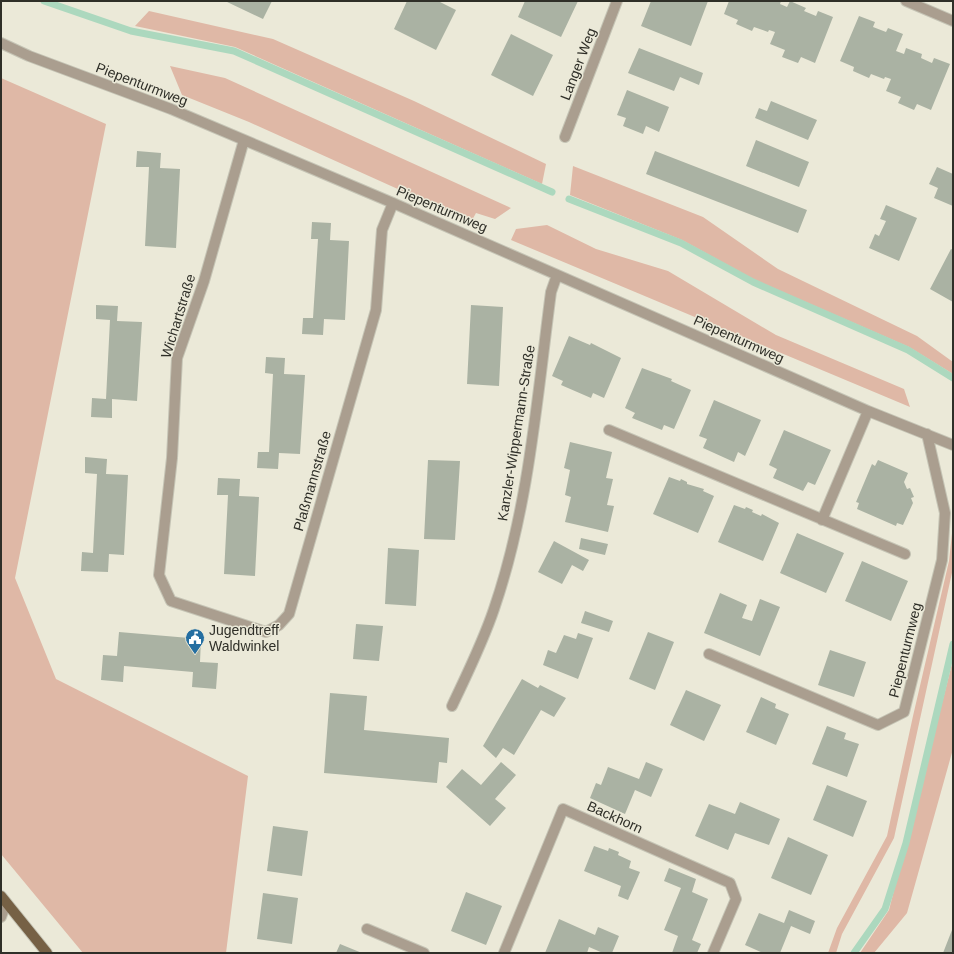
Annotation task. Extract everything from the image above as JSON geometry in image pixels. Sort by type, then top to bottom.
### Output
[{"type":"main road","points":[[3,899],[47,953]]},
{"type":"street","name":"Langer Weg","points":[[565,136],[617,1]]},
{"type":"street","points":[[906,1],[953,20]]},
{"type":"street","name":"Piepenturmweg","points":[[1,42],[29,56],[171,109],[393,203],[868,411],[949,443]]},
{"type":"street","name":"Wichartstraße","points":[[159,576],[172,458],[177,358],[204,281],[244,140]]},
{"type":"street","name":"Plaßmannstraße","points":[[159,576],[171,601],[266,632],[279,625],[289,614],[376,310],[382,230],[393,203]]},
{"type":"street","name":"Kanzler-Wippermann-Straße","points":[[452,706],[482,641],[495,608],[522,503],[551,292],[558,275]]},
{"type":"street","points":[[822,520],[868,411]]},
{"type":"street","points":[[609,430],[905,554]]},
{"type":"street","name":"Piepenturmweg","points":[[708,654],[878,725],[904,712],[942,560],[945,514],[927,434]]},
{"type":"street","name":"Backhorn","points":[[504,953],[563,809],[730,883],[736,899],[713,953]]},
{"type":"street","points":[[1,916],[3,899]]},
{"type":"street","points":[[366,929],[424,953]]},
{"type":"shaded area","points":[[149,11],[273,39],[414,101],[546,164],[542,184],[235,47],[135,26]]},
{"type":"shaded area","points":[[170,66],[225,78],[511,208],[495,219],[476,213],[471,222],[249,122],[182,95]]},
{"type":"shaded area","points":[[1,78],[106,124],[15,578],[56,679],[248,776],[226,953],[83,953],[1,854]]},
{"type":"shaded area","points":[[573,166],[703,217],[778,269],[917,336],[953,362],[953,374],[909,347],[755,280],[682,240],[570,195]]},
{"type":"shaded area","points":[[547,225],[596,249],[668,271],[776,335],[904,389],[910,407],[511,240],[516,229]]},
{"type":"shaded area","points":[[953,524],[953,568],[894,838],[842,934],[836,953],[828,953],[837,928],[887,836],[949,561]]},
{"type":"shaded area","points":[[953,660],[953,749],[907,913],[874,953],[860,953],[889,910]]},
{"type":"building","points":[[225,1],[272,1],[263,19]]},
{"type":"building","points":[[407,1],[438,1],[456,10],[436,50],[394,29]]},
{"type":"building","points":[[525,1],[578,1],[561,37],[518,17]]},
{"type":"building","points":[[651,1],[708,1],[691,46],[641,26]]},
{"type":"building","points":[[729,1],[781,1],[780,4],[787,7],[790,1],[806,8],[804,11],[816,16],[818,11],[833,17],[815,63],[801,57],[798,63],[782,57],[785,50],[770,44],[775,32],[769,30],[768,32],[754,27],[752,31],[736,24],[738,20],[724,14]]},
{"type":"building","points":[[859,16],[875,22],[873,27],[886,32],[888,28],[903,34],[896,51],[904,54],[906,48],[922,54],[921,58],[932,63],[934,58],[950,64],[931,110],[917,104],[914,110],[898,103],[901,97],[886,91],[891,79],[885,77],[884,79],[871,74],[869,78],[853,71],[854,67],[840,61]]},
{"type":"building","points":[[511,34],[553,55],[533,96],[491,75]]},
{"type":"building","points":[[639,48],[703,73],[699,85],[680,77],[674,91],[628,73]]},
{"type":"building","points":[[627,90],[669,107],[659,132],[646,126],[643,134],[623,126],[626,118],[617,115]]},
{"type":"building","points":[[771,101],[817,120],[808,140],[755,118],[759,108],[767,111]]},
{"type":"building","points":[[756,140],[809,162],[799,187],[746,166]]},
{"type":"building","points":[[137,151],[161,153],[160,168],[180,169],[176,248],[145,246],[149,167],[136,167]]},
{"type":"building","points":[[655,151],[807,210],[798,233],[646,174]]},
{"type":"building","points":[[937,167],[953,174],[953,206],[934,198],[938,188],[929,184]]},
{"type":"building","points":[[886,205],[917,218],[899,261],[869,248],[875,234],[879,236],[886,221],[880,219]]},
{"type":"building","points":[[312,222],[331,223],[330,240],[349,241],[345,320],[324,319],[323,335],[302,334],[303,318],[313,318],[318,239],[311,239]]},
{"type":"building","points":[[951,249],[953,250],[953,302],[930,289]]},
{"type":"building","points":[[96,305],[118,306],[117,321],[142,322],[137,401],[112,399],[112,418],[91,417],[92,398],[106,399],[110,320],[96,319]]},
{"type":"building","points":[[471,305],[503,307],[499,386],[467,384]]},
{"type":"building","points":[[569,336],[590,345],[591,343],[621,358],[604,398],[593,393],[591,398],[561,385],[563,381],[552,376]]},
{"type":"building","points":[[266,357],[285,358],[284,374],[305,375],[300,454],[279,453],[278,469],[257,468],[258,452],[269,452],[273,374],[265,373]]},
{"type":"building","points":[[642,368],[672,379],[671,381],[691,390],[674,429],[664,425],[662,430],[632,418],[635,413],[625,408]]},
{"type":"building","points":[[714,400],[761,420],[745,456],[738,452],[734,462],[703,448],[707,439],[699,436]]},
{"type":"building","points":[[784,430],[831,450],[815,485],[808,482],[803,491],[773,478],[777,469],[769,465]]},
{"type":"building","points":[[570,442],[612,452],[606,478],[613,479],[607,505],[614,506],[608,532],[565,522],[571,497],[565,495],[570,470],[564,468]]},
{"type":"building","points":[[85,457],[107,459],[106,474],[128,475],[124,555],[109,554],[108,572],[81,571],[82,552],[93,553],[97,474],[85,473]]},
{"type":"building","points":[[428,460],[460,461],[455,540],[424,539]]},
{"type":"building","points":[[878,460],[908,473],[904,482],[907,489],[910,488],[914,497],[911,498],[913,503],[903,525],[897,523],[896,526],[857,509],[859,503],[856,502],[872,464],[875,466]]},
{"type":"building","points":[[669,477],[680,481],[681,479],[687,482],[687,484],[704,489],[703,491],[714,496],[698,533],[653,514]]},
{"type":"building","points":[[218,478],[240,479],[239,496],[259,497],[255,576],[224,574],[228,495],[217,495]]},
{"type":"building","points":[[734,505],[745,509],[746,507],[753,510],[752,512],[761,516],[762,514],[779,523],[763,561],[718,542]]},
{"type":"building","points":[[797,533],[844,553],[826,593],[780,573]]},
{"type":"building","points":[[581,538],[608,544],[605,555],[579,549]]},
{"type":"building","points":[[554,541],[589,560],[583,571],[572,565],[562,584],[538,572]]},
{"type":"building","points":[[388,548],[419,550],[416,606],[385,604]]},
{"type":"building","points":[[862,561],[908,581],[891,621],[845,601]]},
{"type":"building","points":[[720,593],[747,605],[742,618],[752,621],[760,599],[780,607],[760,656],[704,633]]},
{"type":"building","points":[[585,611],[613,621],[609,632],[581,623]]},
{"type":"building","points":[[356,624],[383,626],[379,661],[353,659]]},
{"type":"building","points":[[119,632],[201,639],[200,662],[218,663],[216,689],[192,687],[193,672],[124,666],[123,682],[101,680],[103,655],[117,656]]},
{"type":"building","points":[[648,632],[674,642],[655,690],[629,679]]},
{"type":"building","points":[[578,633],[593,638],[578,679],[543,665],[548,650],[556,653],[564,635],[576,639]]},
{"type":"building","points":[[830,650],[866,662],[854,697],[818,685]]},
{"type":"building","points":[[522,679],[538,688],[540,685],[566,698],[554,717],[541,710],[514,755],[503,748],[496,758],[483,746]]},
{"type":"building","points":[[686,690],[721,705],[704,741],[670,725]]},
{"type":"building","points":[[330,693],[367,696],[364,730],[449,738],[447,763],[439,762],[437,783],[324,773]]},
{"type":"building","points":[[761,697],[776,704],[775,708],[789,714],[776,745],[746,732]]},
{"type":"building","points":[[827,726],[846,733],[844,739],[859,744],[847,777],[812,764]]},
{"type":"building","points":[[501,762],[516,775],[495,799],[506,808],[490,826],[446,787],[462,769],[481,785]]},
{"type":"building","points":[[646,762],[663,769],[651,797],[635,790],[625,814],[590,798],[596,783],[601,785],[608,767],[639,779]]},
{"type":"building","points":[[827,785],[867,801],[853,837],[813,820]]},
{"type":"building","points":[[740,802],[780,819],[769,845],[735,833],[728,850],[695,836],[709,804],[735,814]]},
{"type":"building","points":[[273,826],[308,831],[302,876],[267,871]]},
{"type":"building","points":[[788,837],[828,855],[811,895],[771,878]]},
{"type":"building","points":[[594,846],[608,851],[609,848],[619,852],[618,855],[631,861],[629,868],[640,872],[628,900],[618,896],[621,886],[584,871]]},
{"type":"building","points":[[669,868],[696,879],[692,892],[708,899],[692,940],[701,944],[697,953],[672,953],[678,936],[664,930],[681,888],[664,881]]},
{"type":"building","points":[[466,892],[502,906],[486,945],[451,931]]},
{"type":"building","points":[[263,893],[298,898],[292,944],[257,939]]},
{"type":"building","points":[[789,910],[815,921],[810,934],[791,926],[780,953],[763,953],[745,945],[759,913],[784,923]]},
{"type":"building","points":[[559,919],[595,935],[598,927],[619,936],[612,953],[603,953],[589,947],[587,953],[545,953]]},
{"type":"building","points":[[952,930],[953,953],[943,953]]},
{"type":"building","points":[[340,944],[362,953],[336,953]]},
{"type":"waterway","points":[[44,1],[131,31],[234,51],[552,192]]},
{"type":"waterway","points":[[569,199],[681,243],[753,282],[908,350],[953,378]]},
{"type":"waterway","points":[[854,953],[885,909],[906,843],[953,644]]},
{"type":"place","name":"Jugendtreff Waldwinkel","points":[[195,655]]}]
